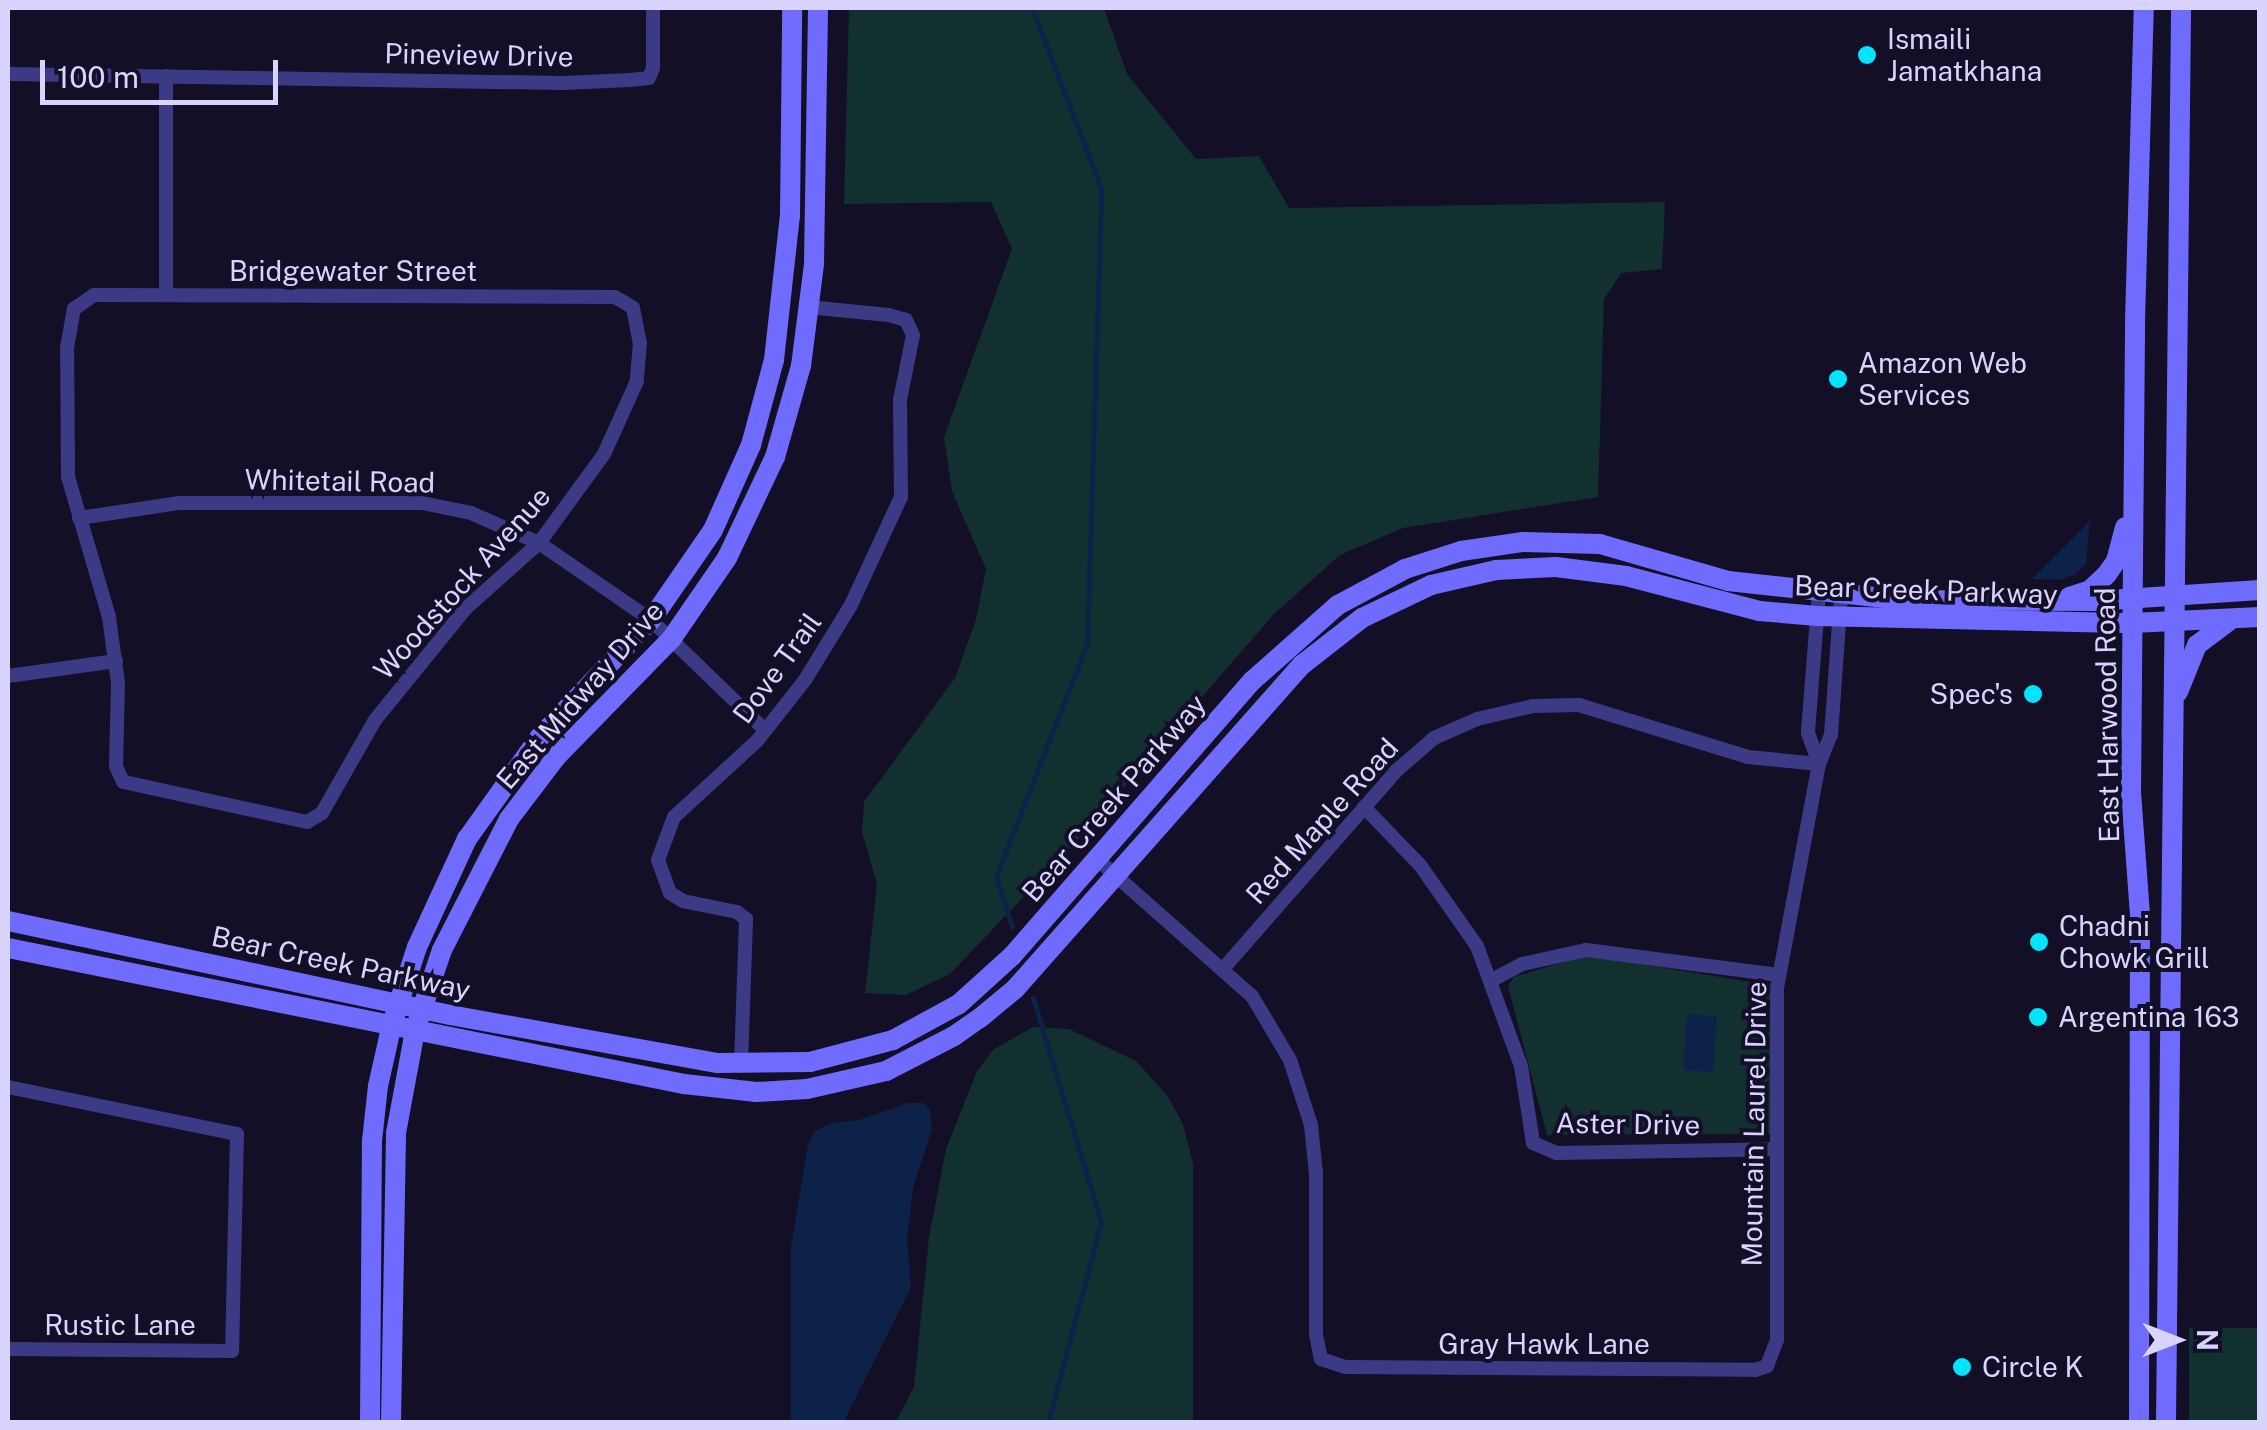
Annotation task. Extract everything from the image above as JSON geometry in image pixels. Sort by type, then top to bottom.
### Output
[{"type":"main road","name":"East Midway Drive","points":[[370,1422],[372,1141],[392,1024],[440,892],[498,791],[539,738],[651,620],[713,530],[752,445],[774,360],[790,216],[792,8]]},
{"type":"main road","name":"East Midway Drive","points":[[391,1422],[396,1132],[421,1008],[442,950],[509,819],[556,757],[672,638],[727,558],[775,457],[801,366],[814,264],[818,8]]},
{"type":"main road","name":"East Harwood Road","points":[[2140,1422],[2140,915],[2131,792],[2144,8]]},
{"type":"main road","points":[[2166,1422],[2181,8]]},
{"type":"main road","points":[[2143,97],[2180,100]]},
{"type":"main road","points":[[2058,601],[2090,590],[2116,561],[2134,461]]},
{"type":"main road","name":"Bear Creek Parkway","points":[[8,921],[421,1008],[741,1064],[810,1062],[893,1040],[959,1004],[1012,956],[1252,681],[1338,604],[1405,568],[1461,552],[1523,542],[1600,544],[1728,581],[1904,600],[2133,600],[2260,590]]},
{"type":"main road","name":"Bear Creek Parkway","points":[[8,948],[684,1084],[757,1092],[844,1082],[918,1056],[980,1018],[1015,989],[1304,664],[1362,618],[1432,585],[1496,570],[1556,567],[1626,576],[1759,611],[1816,616],[2132,623],[2260,617]]},
{"type":"main road","points":[[2172,708],[2198,645],[2213,629],[2230,621]]},
{"type":"main road","points":[[2140,1090],[2170,1090]]},
{"type":"street","name":"Pineview Drive","points":[[8,74],[563,83],[649,78],[653,68],[653,8]]},
{"type":"street","points":[[166,76],[166,295]]},
{"type":"street","name":"Bridgewater Street","points":[[79,518],[68,477],[67,348],[74,310],[94,295],[615,297],[633,308]]},
{"type":"street","name":"Dove Trail","points":[[741,1064],[746,919],[737,912],[670,893],[658,860],[674,817],[766,730],[804,680],[851,605],[901,497],[900,400],[913,334],[906,320],[888,315],[808,307]]},
{"type":"street","name":"Woodstock Avenue","points":[[116,660],[116,766],[124,782],[306,822],[322,813],[375,720],[466,608],[539,543],[604,454],[637,381],[640,343],[633,308]]},
{"type":"street","name":"Whitetail Road","points":[[79,518],[178,503],[422,504],[471,512],[539,543],[651,620],[766,730]]},
{"type":"street","points":[[8,676],[116,660],[109,617],[79,518]]},
{"type":"street","name":"Mountain Laurel Drive","points":[[1819,592],[1808,733],[1820,764]]},
{"type":"street","name":"Mountain Laurel Drive","points":[[1767,1366],[1777,1340],[1778,975],[1820,764],[1831,735],[1842,594]]},
{"type":"street","name":"Red Maple Road","points":[[1222,970],[1364,807],[1434,738],[1477,719],[1533,706],[1579,706],[1748,758],[1820,764]]},
{"type":"street","points":[[1364,807],[1420,865],[1451,906],[1492,980],[1522,964],[1586,950],[1778,975]]},
{"type":"street","points":[[1097,859],[1222,970]]},
{"type":"street","name":"Gray Hawk Lane","points":[[1222,970],[1252,996],[1290,1060],[1311,1125],[1316,1173],[1316,1334],[1321,1359],[1346,1367],[1755,1370],[1767,1366]]},
{"type":"street","name":"Aster Drive","points":[[1492,980],[1522,1066],[1533,1143],[1540,1148],[1556,1153],[1776,1149]]},
{"type":"street","name":"Rustic Lane","points":[[8,1087],[237,1134],[232,1351],[8,1349]]},
{"type":"green space","points":[[849,8],[1104,8],[1127,74],[1196,159],[1259,156],[1289,208],[1665,202],[1662,269],[1621,273],[1604,299],[1598,497],[1403,528],[1340,555],[1274,614],[1087,830],[950,974],[906,995],[865,993],[877,884],[862,832],[864,802],[955,678],[976,620],[986,569],[952,491],[944,437],[1012,249],[991,202],[844,204]]},
{"type":"green space","points":[[1586,955],[1763,984],[1771,994],[1770,1134],[1547,1135],[1508,986],[1514,977]]},
{"type":"green space","points":[[1033,1027],[1069,1029],[1136,1061],[1167,1095],[1183,1124],[1193,1164],[1193,1422],[896,1422],[914,1387],[929,1237],[946,1149],[977,1071],[994,1049]]},
{"type":"green space","points":[[2189,1328],[2259,1328],[2259,1422],[2189,1422]]},
{"type":"water","points":[[2090,521],[2086,564],[2074,575],[2059,580],[2032,579]]},
{"type":"water","points":[[1687,1014],[1717,1016],[1713,1072],[1683,1070]]},
{"type":"water","points":[[908,1103],[923,1103],[930,1110],[932,1129],[913,1188],[907,1239],[911,1288],[844,1421],[791,1422],[791,1246],[808,1144],[815,1131],[832,1123],[859,1120]]},
{"type":"waterway","points":[[1012,927],[996,876],[1087,644],[1101,188],[1032,8]]},
{"type":"waterway","points":[[1033,998],[1101,1222],[1048,1422]]},
{"type":"place","name":"Ismaili Jamatkhana","points":[[1867,55]]},
{"type":"place","name":"Amazon Web Services","points":[[1838,379]]},
{"type":"place","name":"Spec's","points":[[2033,694]]},
{"type":"place","name":"Chadni Chowk Grill","points":[[2039,942]]},
{"type":"place","name":"Argentina 163","points":[[2038,1017]]},
{"type":"place","name":"Circle K","points":[[1962,1367]]}]
